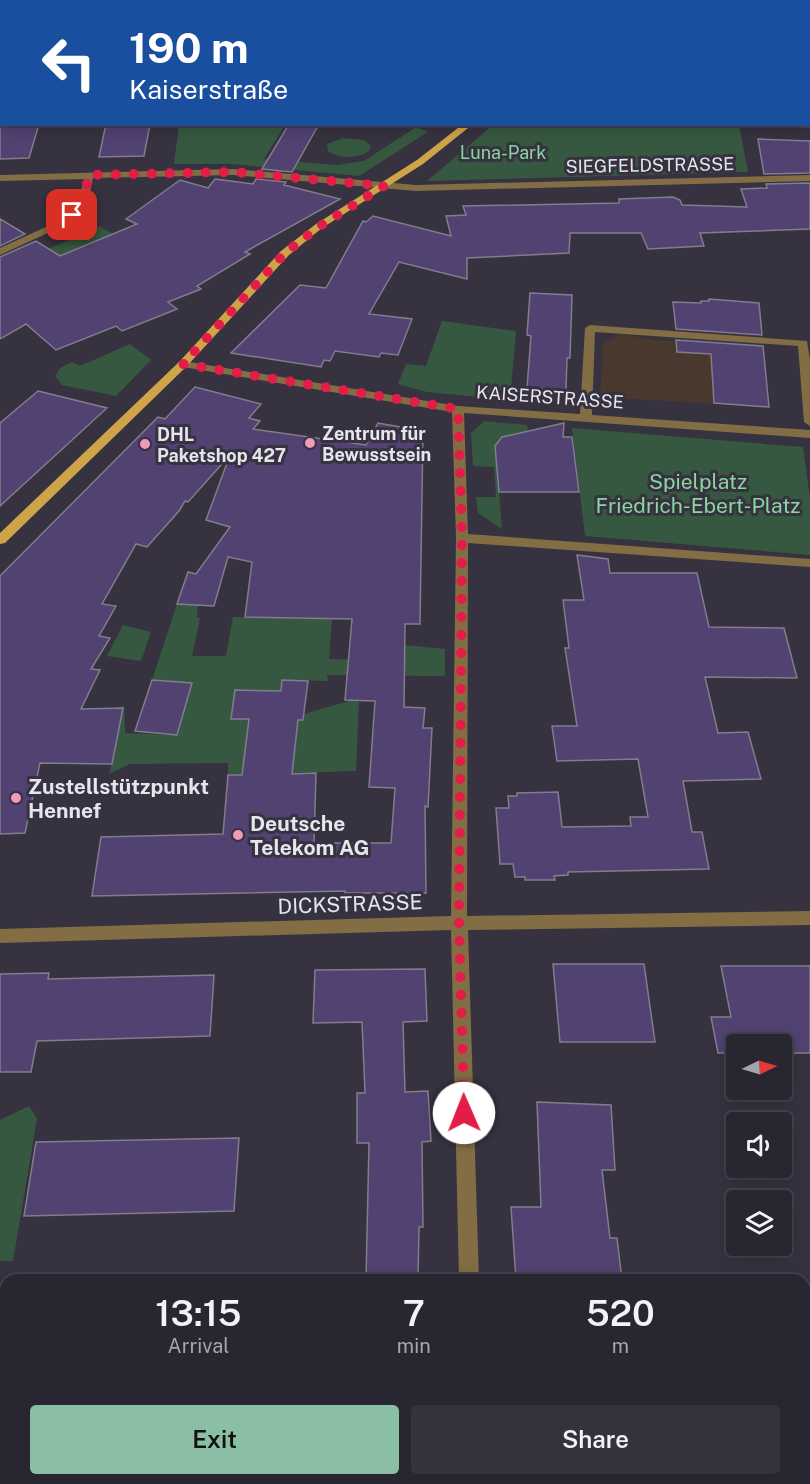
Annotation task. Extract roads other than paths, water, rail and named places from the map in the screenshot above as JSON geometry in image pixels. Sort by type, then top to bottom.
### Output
[{"type":"main road","points":[[0,540],[183,364],[285,253],[320,226],[384,186],[466,126]]},
{"type":"street","name":"SIEGFELDSTRASSE","points":[[0,178],[233,172],[416,188],[810,178]]},
{"type":"street","points":[[0,252],[62,223],[82,206],[89,175]]},
{"type":"street","points":[[586,417],[590,328],[803,342],[810,422]]},
{"type":"street","name":"KAISERSTRASSE","points":[[183,364],[458,409],[810,434]]},
{"type":"street","points":[[458,409],[462,538],[459,923],[469,1274]]},
{"type":"street","points":[[462,538],[810,563]]},
{"type":"street","name":"DICKSTRASSE","points":[[0,936],[459,923],[810,918]]},
{"type":"place","name":"Zentrum für Bewusstsein","points":[[310,443]]},
{"type":"place","name":"DHL Paketshop 427","points":[[145,444]]},
{"type":"place","name":"Zustellstützpunkt Hennef","points":[[16,798]]},
{"type":"place","name":"Deutsche Telekom AG","points":[[238,835]]},
{"type":"park label","name":"Luna-Park","points":[[503,152]]},
{"type":"park label","name":"Spielplatz Friedrich-Ebert-Platz","points":[[698,493]]}]
